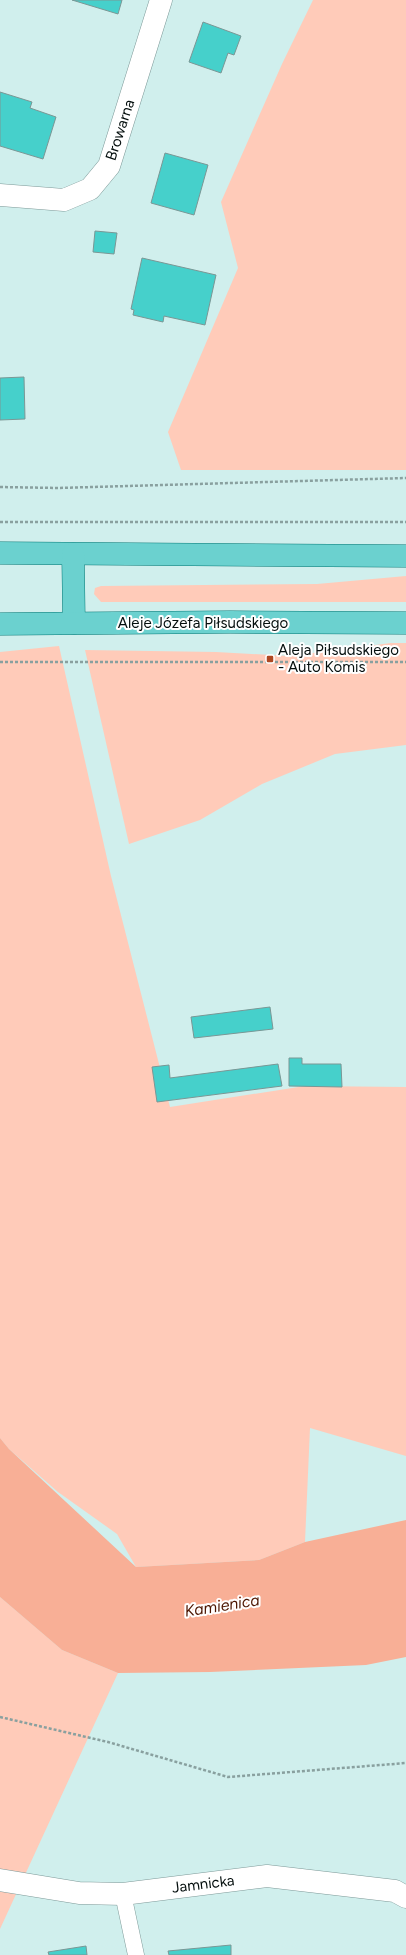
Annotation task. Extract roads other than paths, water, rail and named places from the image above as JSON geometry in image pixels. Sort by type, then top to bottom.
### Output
[{"type":"main road","points":[[0,553],[406,556]]},
{"type":"main road","points":[[73,554],[74,623]]},
{"type":"main road","name":"Aleje Józefa Piłsudskiego","points":[[0,624],[406,623]]},
{"type":"street","name":"Browarna","points":[[0,195],[64,200],[90,189],[109,166],[161,0]]},
{"type":"street","name":"Jamnicka","points":[[0,1880],[80,1893],[123,1894],[267,1876],[395,1891],[406,1897]]},
{"type":"lane","points":[[123,1894],[136,1955]]},
{"type":"water","name":"Kamienica","points":[[0,1438],[9,1449],[136,1567],[259,1560],[305,1542],[406,1520],[406,1657],[366,1665],[210,1672],[118,1673],[62,1650],[0,1597]]},
{"type":"place","name":"Aleja Piłsudskiego - Auto Komis","points":[[270,659]]}]
